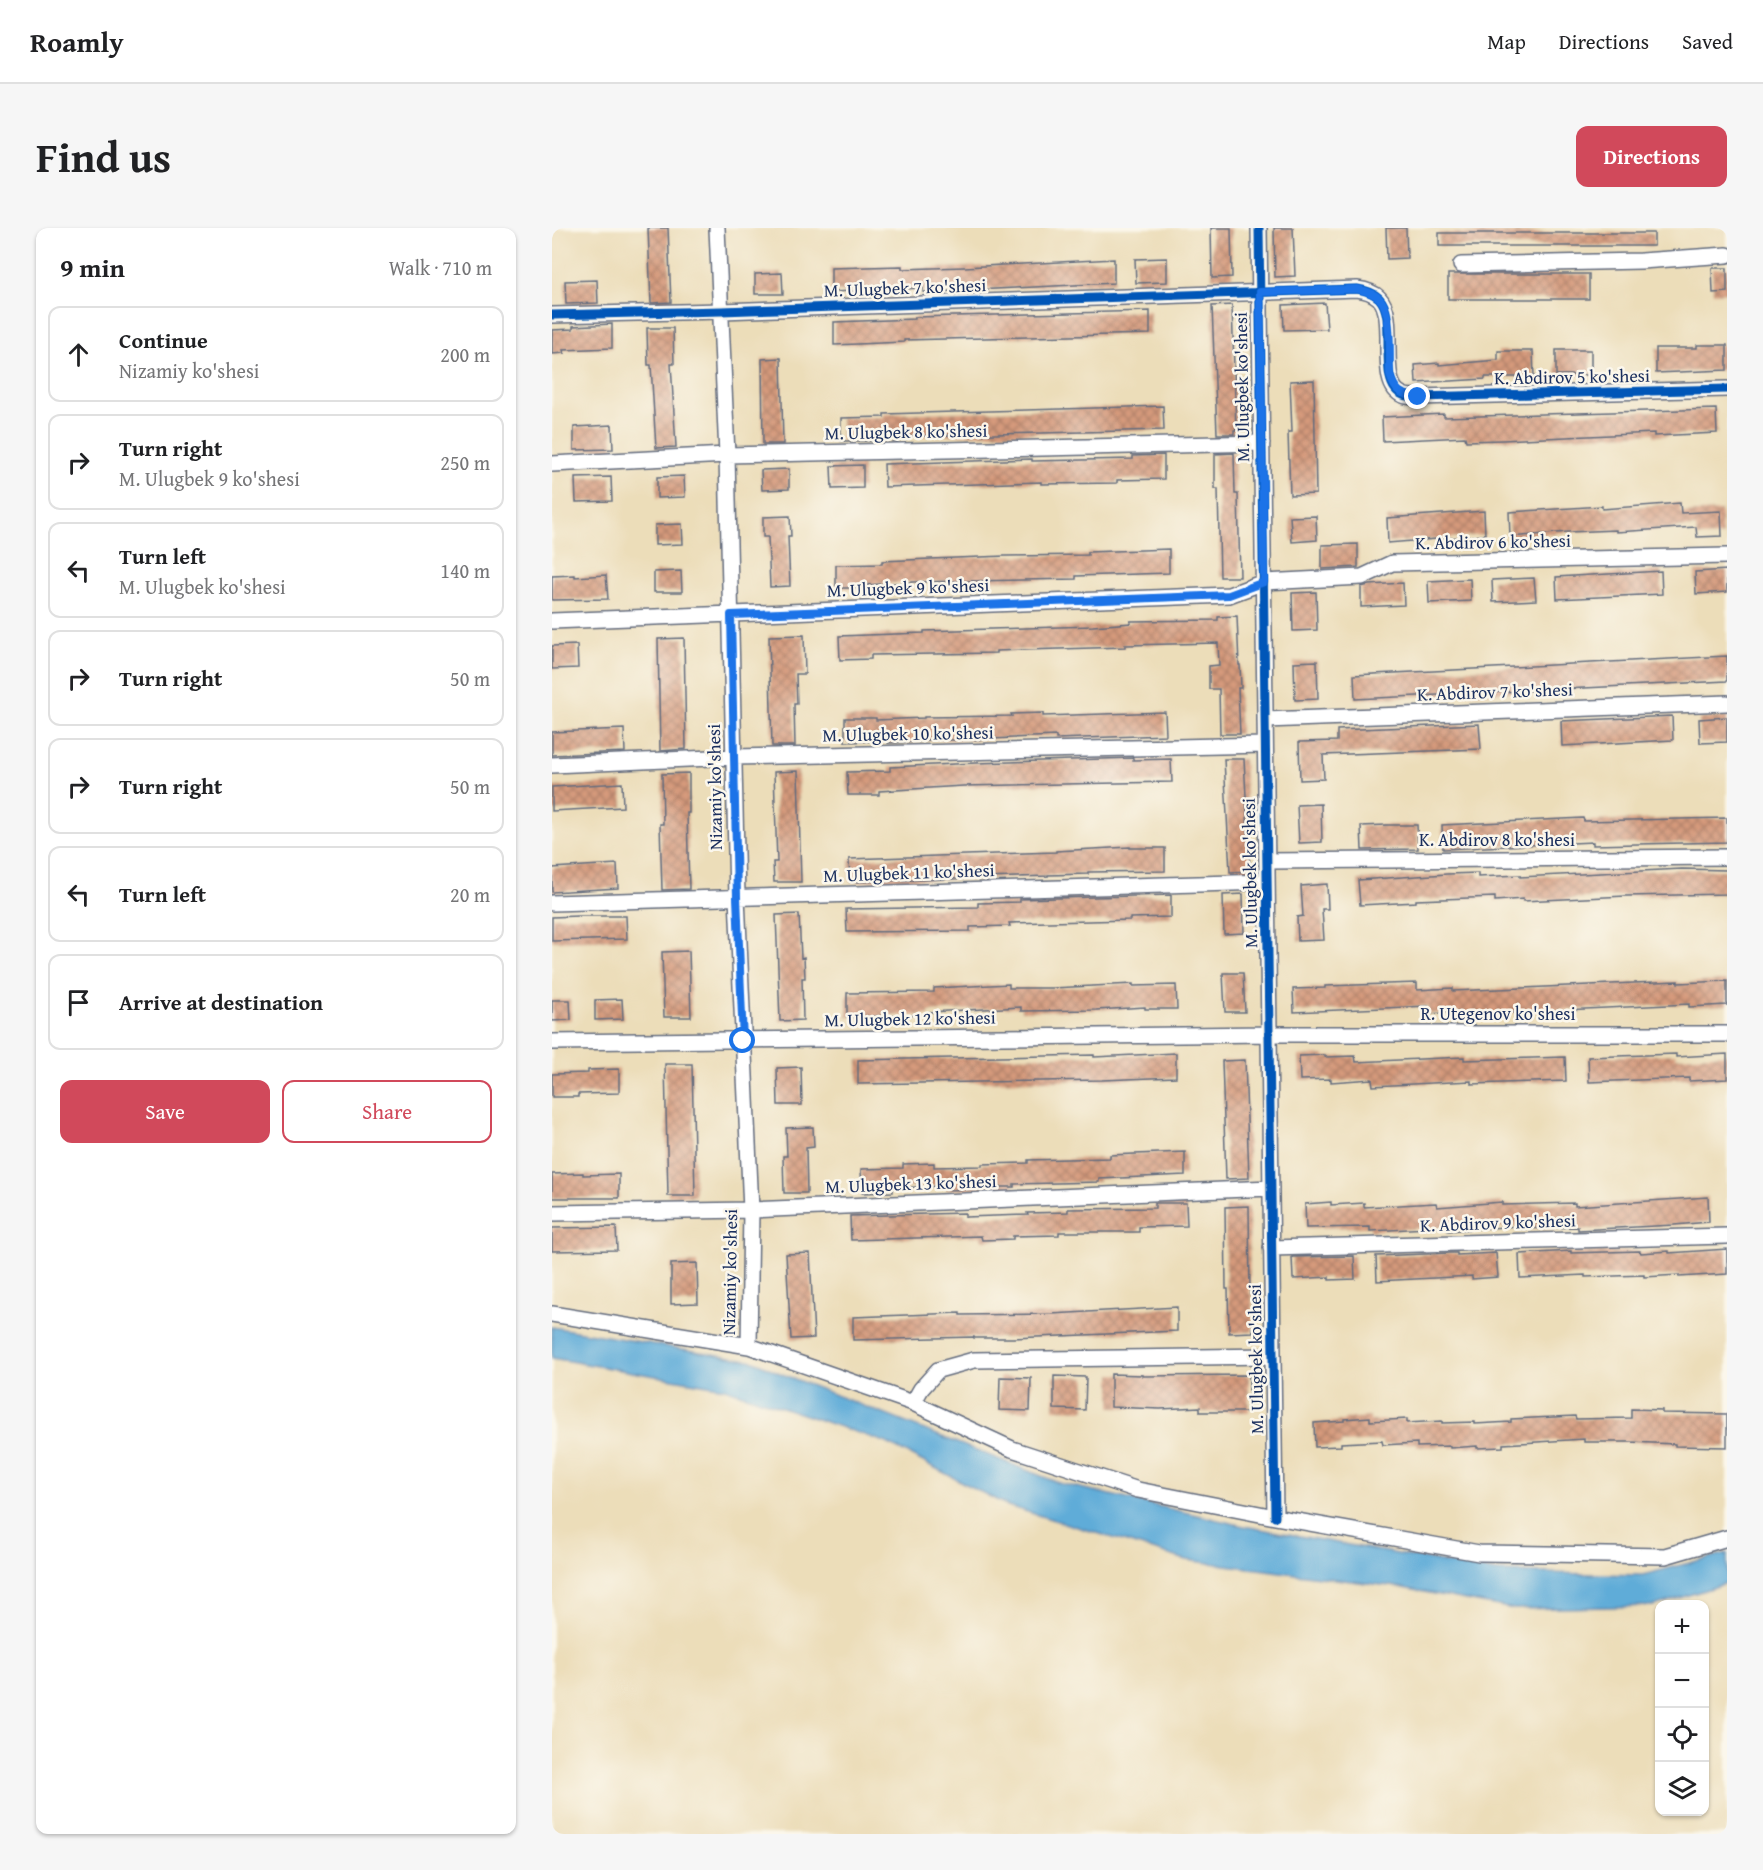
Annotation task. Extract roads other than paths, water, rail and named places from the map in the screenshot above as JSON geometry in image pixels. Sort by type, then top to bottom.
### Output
[{"type":"street","name":"Nizamiy ko'shesi","points":[[717,228],[727,455],[737,897],[751,1210],[749,1346]]},
{"type":"street","name":"M. Ulugbek ko'shesi","points":[[1259,228],[1275,1517]]},
{"type":"street","points":[[1461,265],[1641,261],[1727,255]]},
{"type":"street","name":"M. Ulugbek 7 ko'shesi","points":[[552,315],[1357,289],[1370,292],[1380,299],[1387,311],[1390,375],[1396,390],[1403,395],[1418,397]]},
{"type":"street","name":"K. Abdirov 5 ko'shesi","points":[[1418,397],[1727,390]]},
{"type":"street","name":"M. Ulugbek 8 ko'shesi","points":[[552,464],[727,455],[1262,443]]},
{"type":"street","name":"K. Abdirov 6 ko'shesi","points":[[1264,582],[1362,577],[1392,563],[1727,556]]},
{"type":"street","name":"M. Ulugbek 9 ko'shesi","points":[[552,621],[1229,595],[1264,582]]},
{"type":"street","name":"K. Abdirov 7 ko'shesi","points":[[1265,720],[1727,703]]},
{"type":"street","name":"M. Ulugbek 10 ko'shesi","points":[[552,765],[734,757],[1265,745]]},
{"type":"street","name":"K. Abdirov 8 ko'shesi","points":[[1267,861],[1727,857]]},
{"type":"street","name":"M. Ulugbek 11 ko'shesi","points":[[552,903],[1267,882]]},
{"type":"street","name":"R. Utegenov ko'shesi","points":[[1269,1034],[1727,1034]]},
{"type":"street","name":"M. Ulugbek 12 ko'shesi","points":[[552,1042],[1269,1034]]},
{"type":"street","name":"M. Ulugbek 13 ko'shesi","points":[[552,1214],[751,1210],[1270,1188]]},
{"type":"street","name":"K. Abdirov 9 ko'shesi","points":[[1271,1248],[1727,1236]]},
{"type":"street","points":[[552,1314],[749,1346],[913,1403],[1012,1449],[1138,1490],[1275,1517],[1479,1553],[1665,1556],[1727,1538]]},
{"type":"street","points":[[913,1403],[921,1389],[938,1370],[974,1360],[1273,1356]]},
{"type":"water","points":[[552,1327],[754,1361],[1059,1483],[1244,1526],[1497,1572],[1643,1575],[1727,1553],[1727,1583],[1673,1600],[1655,1600],[1654,1606],[1514,1609],[1398,1587],[1186,1560],[1008,1506],[885,1442],[725,1388],[552,1358]]}]
